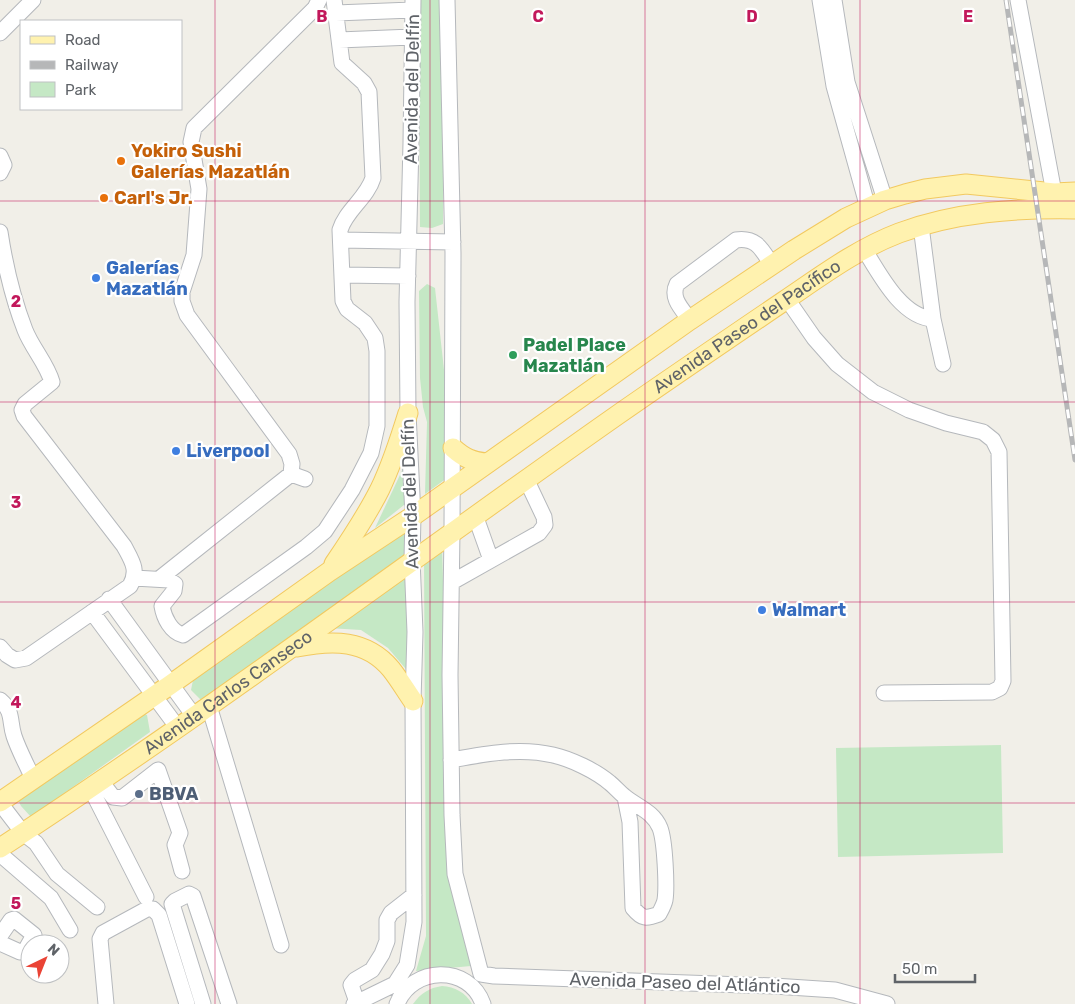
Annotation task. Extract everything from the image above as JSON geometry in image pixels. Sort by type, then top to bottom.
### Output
[{"type":"main road","name":"Avenida Paseo del Pacífico","points":[[452,488],[690,320],[846,218],[877,204],[925,189],[966,184],[1054,193],[1075,192]]},
{"type":"main road","points":[[966,184],[972,192],[973,198],[969,214]]},
{"type":"main road","name":"Avenida Paseo del Pacífico","points":[[452,531],[710,350],[837,264],[864,249],[898,233],[939,220],[969,214],[1075,209]]},
{"type":"main road","points":[[330,571],[364,520],[381,488],[394,457],[408,413]]},
{"type":"main road","points":[[453,448],[474,462],[488,463]]},
{"type":"main road","points":[[0,802],[452,488]]},
{"type":"main road","name":"Avenida Carlos Canseco","points":[[0,848],[178,728],[452,531]]},
{"type":"main road","points":[[291,648],[322,642],[336,642],[362,648],[371,652],[390,668],[413,701]]},
{"type":"street","points":[[0,33],[34,0]]},
{"type":"street","points":[[159,579],[298,477],[289,454],[187,314],[182,302],[182,292],[194,255],[197,216],[199,188],[192,142],[194,128],[315,8],[320,0]]},
{"type":"street","name":"Avenida del Delfín","points":[[448,0],[453,242],[450,674],[452,815],[455,874],[476,980],[483,1004]]},
{"type":"street","points":[[820,0],[834,86],[877,204]]},
{"type":"street","points":[[834,0],[847,82],[877,204]]},
{"type":"street","points":[[1018,0],[1054,193]]},
{"type":"street","points":[[134,578],[169,580],[175,584],[174,591],[162,606],[164,618],[176,632],[183,635],[306,547],[325,531],[352,490],[372,453],[376,436],[377,351],[375,338],[365,322],[347,309],[343,300],[340,240],[342,222],[370,185],[372,178],[369,92],[364,84],[342,63],[335,7],[413,5]]},
{"type":"street","name":"Avenida del Delfín","points":[[396,1004],[407,965],[414,922],[413,701],[416,632],[408,413],[408,276],[413,5]]},
{"type":"street","points":[[339,40],[412,37]]},
{"type":"street","points":[[0,156],[4,165],[0,173]]},
{"type":"street","points":[[921,226],[932,319],[943,364]]},
{"type":"street","points":[[0,232],[18,311],[26,332],[52,382],[24,404],[22,410],[24,416],[124,546],[133,562],[134,578],[130,586],[26,658],[15,660],[0,647]]},
{"type":"street","points":[[690,320],[675,299],[674,291],[677,284],[736,240],[747,238],[755,242],[772,265]]},
{"type":"street","points":[[340,240],[453,242]]},
{"type":"street","points":[[864,249],[901,302],[916,315],[932,319]]},
{"type":"street","points":[[342,276],[408,276]]},
{"type":"street","points":[[787,299],[814,338],[837,364],[873,392],[909,410],[946,423],[983,432],[993,440],[999,452],[1003,682],[1000,688],[992,692],[884,693]]},
{"type":"street","points":[[452,582],[539,533],[545,525],[544,516],[526,479]]},
{"type":"street","points":[[475,515],[491,560]]},
{"type":"street","points":[[109,599],[170,685],[201,711],[281,945]]},
{"type":"street","points":[[92,612],[178,728]]},
{"type":"street","points":[[0,700],[6,705],[12,719],[13,734],[33,780]]},
{"type":"street","points":[[151,746],[180,833],[175,845],[182,871]]},
{"type":"street","points":[[451,760],[499,752],[553,754],[579,764],[609,781],[625,797],[651,814],[660,828],[664,851],[665,901],[659,914],[648,918],[638,915],[633,908],[630,822],[625,797]]},
{"type":"street","points":[[95,784],[114,797],[122,798],[158,770]]},
{"type":"street","points":[[95,784],[146,897]]},
{"type":"street","points":[[0,802],[23,833],[36,842],[58,874],[97,907]]},
{"type":"street","points":[[0,854],[51,898],[70,930]]},
{"type":"street","points":[[203,1004],[172,904],[189,894],[193,896],[229,1004]]},
{"type":"street","points":[[400,987],[356,1003],[351,984],[372,970],[382,954],[387,941],[387,920],[391,913],[414,895]]},
{"type":"street","points":[[106,1004],[100,939],[103,933],[148,909],[153,909],[159,915],[187,1004]]},
{"type":"street","points":[[0,936],[11,920],[14,919],[34,935],[25,951],[20,952],[0,943]]},
{"type":"street","name":"Avenida Paseo del Atlántico","points":[[400,987],[425,976],[437,974],[476,980],[494,976],[774,986],[834,990],[887,1004]]},
{"type":"green space","points":[[419,0],[443,0],[443,224],[432,228],[420,227]]},
{"type":"green space","points":[[427,284],[435,288],[446,388],[447,478],[425,494],[427,422],[423,407],[420,378],[419,291]]},
{"type":"green space","points":[[407,460],[409,501],[375,528]]},
{"type":"green space","points":[[408,525],[410,552],[204,703],[191,690],[193,680]]},
{"type":"green space","points":[[442,545],[448,755],[472,959],[471,966],[416,971],[426,936],[424,558]]},
{"type":"green space","points":[[408,567],[411,675],[388,648],[361,630],[328,628]]},
{"type":"green space","points":[[136,711],[147,715],[150,732],[31,817],[21,806],[15,794]]},
{"type":"green space","points":[[1001,745],[1003,853],[838,857],[836,748]]},
{"type":"green space","points":[[442,986],[459,991],[472,1004],[413,1004],[426,992]]},
{"type":"railway","points":[[1006,0],[1075,460]]},
{"type":"place","name":"Yokiro Sushi Galerías Mazatlán","points":[[121,161]]},
{"type":"place","name":"Carl's Jr.","points":[[104,198]]},
{"type":"place","name":"Galerías Mazatlán","points":[[96,278]]},
{"type":"place","name":"Padel Place Mazatlán","points":[[513,355]]},
{"type":"place","name":"Liverpool","points":[[176,451]]},
{"type":"place","name":"Walmart","points":[[762,610]]},
{"type":"place","name":"BBVA","points":[[139,794]]}]
